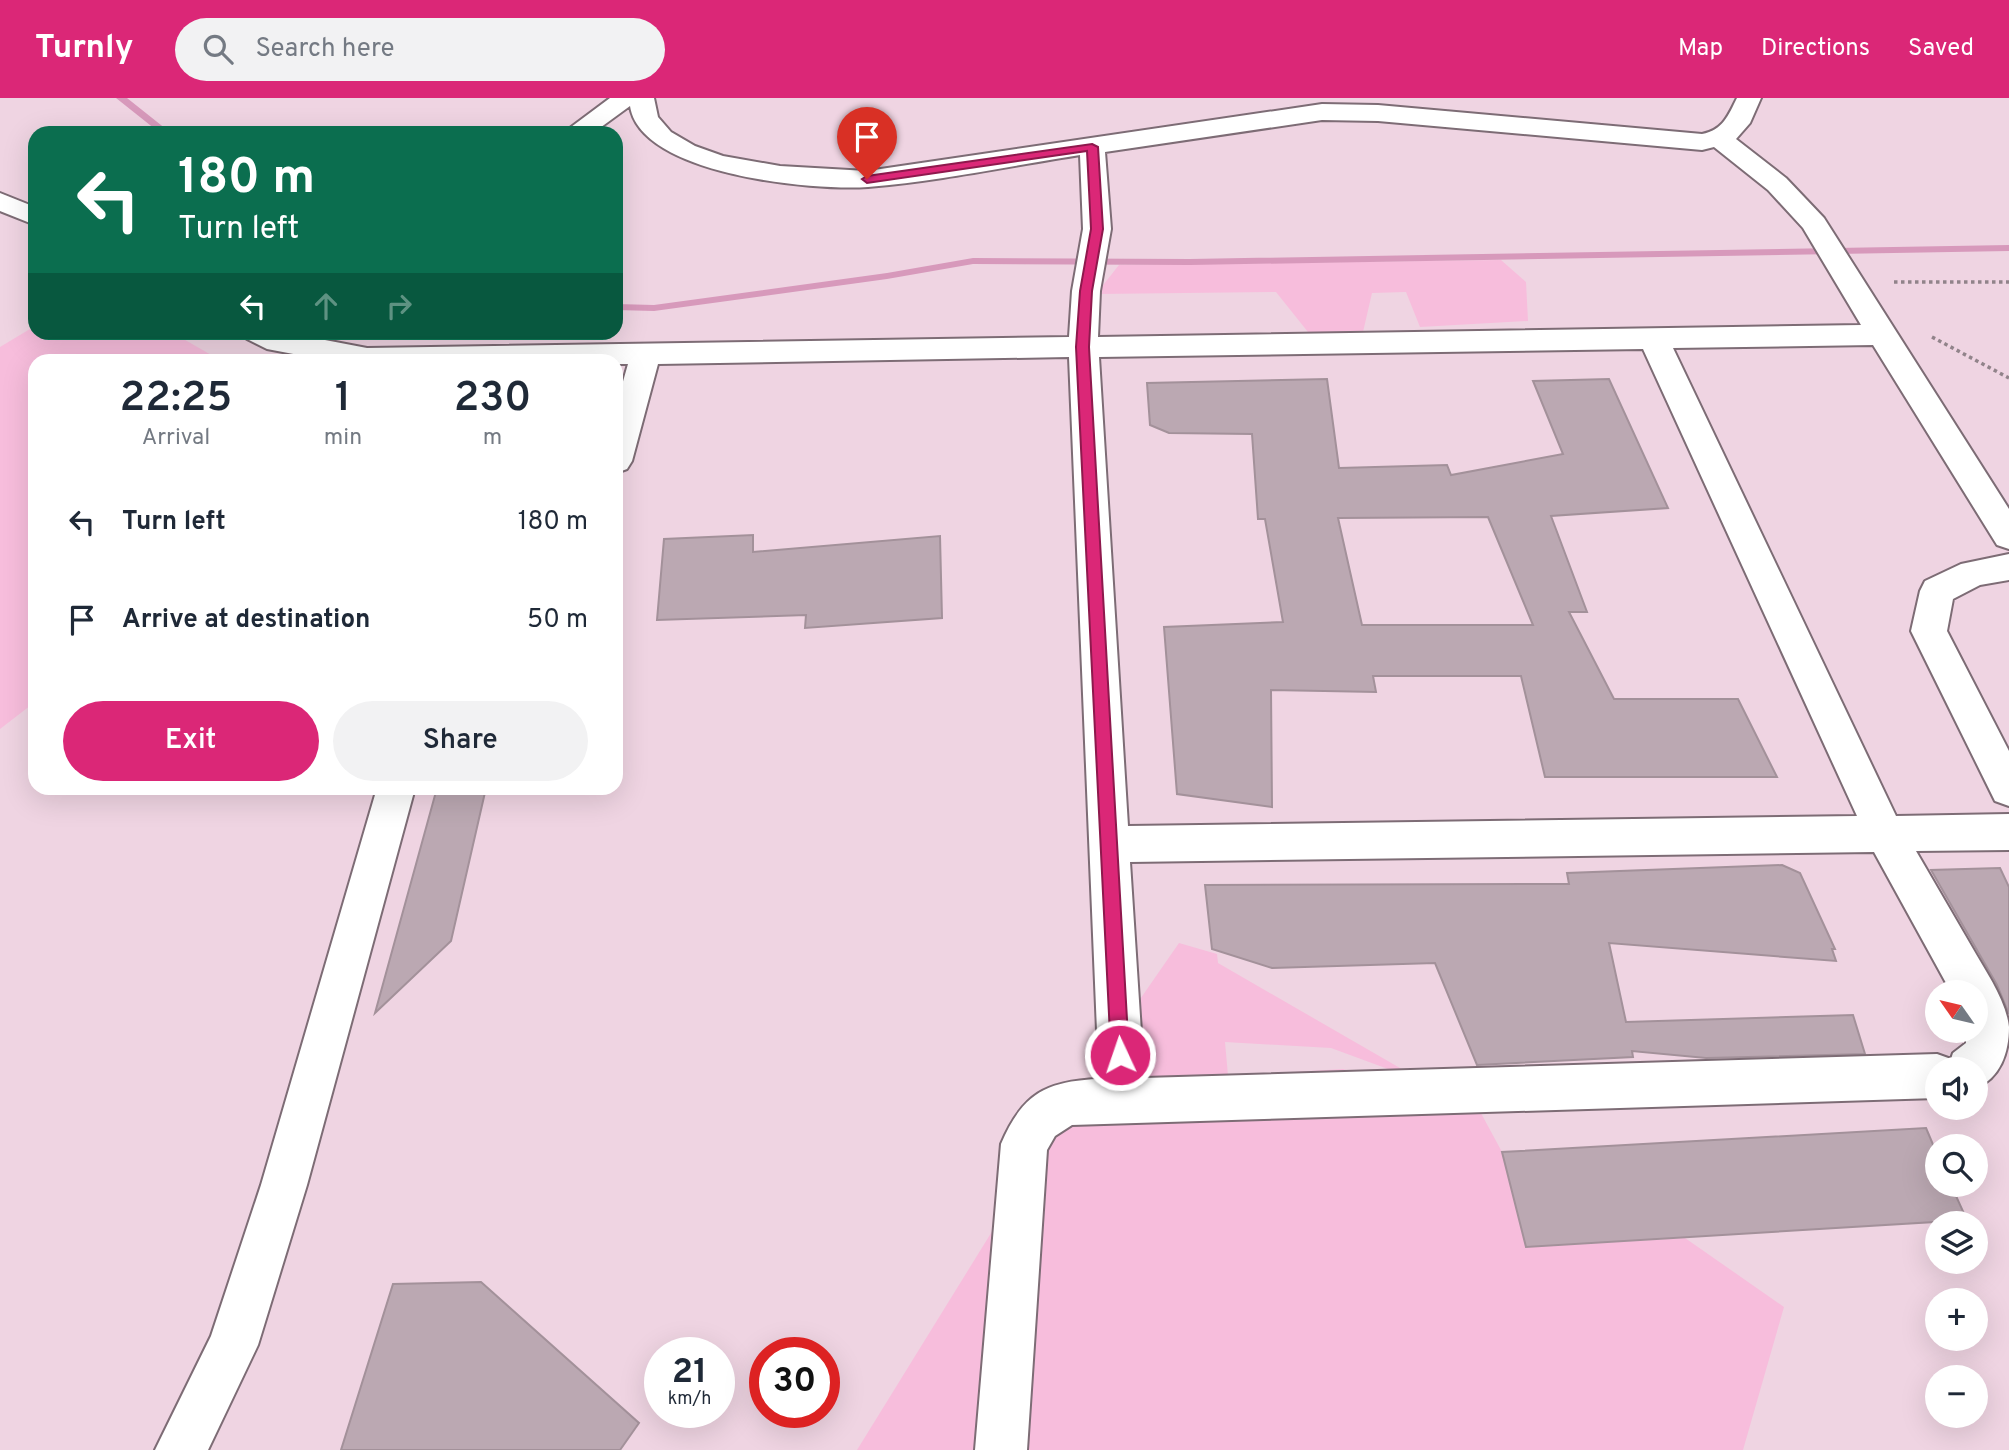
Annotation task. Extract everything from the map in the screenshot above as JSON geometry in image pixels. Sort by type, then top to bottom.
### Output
[{"type":"street","points":[[586,126],[626,98]]},
{"type":"street","points":[[642,98],[644,117],[661,137],[696,154],[736,168],[807,178],[867,179],[1322,112],[1378,113],[1702,142],[1720,139],[1734,131],[1749,98]]},
{"type":"street","points":[[1720,139],[1777,184],[1814,224],[1881,335],[1997,499],[2009,536]]},
{"type":"street","points":[[1092,147],[1097,229],[1086,291],[1083,347],[1123,1102]]},
{"type":"street","points":[[0,201],[28,214]]},
{"type":"street","points":[[623,354],[1881,335]]},
{"type":"street","points":[[1653,338],[1885,834],[1967,980]]},
{"type":"street","points":[[274,340],[296,340]]},
{"type":"street","points":[[308,340],[354,354]]},
{"type":"street","points":[[623,436],[646,354]]},
{"type":"street","points":[[2009,567],[1973,573],[1937,591],[1929,631],[2009,789]]},
{"type":"street","points":[[181,1450],[233,1345],[284,1185],[394,795]]},
{"type":"street","points":[[1108,844],[2009,832]]},
{"type":"street","points":[[1983,1057],[1989,1048],[1988,1037]]},
{"type":"street","points":[[1002,1450],[1024,1144],[1039,1121],[1067,1103],[1925,1076]]},
{"type":"path","points":[[1846,279],[2009,282]]},
{"type":"shaded area","points":[[0,98],[2009,98],[2009,1450],[0,1450]]},
{"type":"shaded area","points":[[1501,260],[1526,282],[1528,321],[1420,327],[1406,292],[1372,293],[1363,332],[1308,332],[1276,292],[1096,294],[1119,265]]},
{"type":"shaded area","points":[[28,330],[28,340],[185,340],[210,354],[28,354],[28,707],[0,729],[0,347]]},
{"type":"shaded area","points":[[1179,943],[1217,954],[1218,963],[1426,1083],[1331,1048],[1225,1042],[1229,1087],[1232,1076],[1343,1069],[1426,1093],[1469,1091],[1502,1152],[1526,1247],[1685,1238],[1784,1307],[1743,1450],[1001,1450],[1033,1131],[1131,1092],[1118,1031]]},
{"type":"shaded area","points":[[1009,1204],[997,1450],[857,1450]]},
{"type":"building","points":[[1327,379],[1339,468],[1447,465],[1451,475],[1563,454],[1533,381],[1609,379],[1668,508],[1551,516],[1587,612],[1569,612],[1614,699],[1738,699],[1777,777],[1545,777],[1521,676],[1373,676],[1376,692],[1271,690],[1272,807],[1177,794],[1164,627],[1283,622],[1265,519],[1258,519],[1252,434],[1169,433],[1150,425],[1147,383]],"holes":[[[1488,517],[1533,625],[1362,625],[1338,518]]]},
{"type":"building","points":[[753,535],[753,552],[940,536],[942,618],[805,628],[806,615],[657,620],[664,539]]},
{"type":"building","points":[[435,795],[484,795],[451,941],[375,1013]]},
{"type":"building","points":[[1782,865],[1800,873],[1835,949],[1832,949],[1836,961],[1609,943],[1626,1022],[1853,1015],[1865,1054],[1706,1058],[1632,1051],[1633,1057],[1477,1065],[1435,963],[1272,968],[1212,949],[1205,885],[1569,884],[1567,873]]},
{"type":"building","points":[[2000,868],[2009,887],[2009,1014],[1997,985],[1931,870]]},
{"type":"building","points":[[1926,1128],[1929,1134],[1925,1134],[1925,1197],[1956,1197],[1963,1211],[1925,1211],[1925,1223],[1526,1247],[1502,1152]]},
{"type":"building","points":[[481,1282],[639,1423],[620,1450],[341,1450],[393,1284]]},
{"type":"waterway","points":[[121,98],[157,126]]},
{"type":"waterway","points":[[623,307],[654,308],[887,276],[973,261],[1190,262],[2009,248]]},
{"type":"route","points":[[867,179],[1092,147],[1097,229],[1086,291],[1083,347],[1120,1055]]}]
